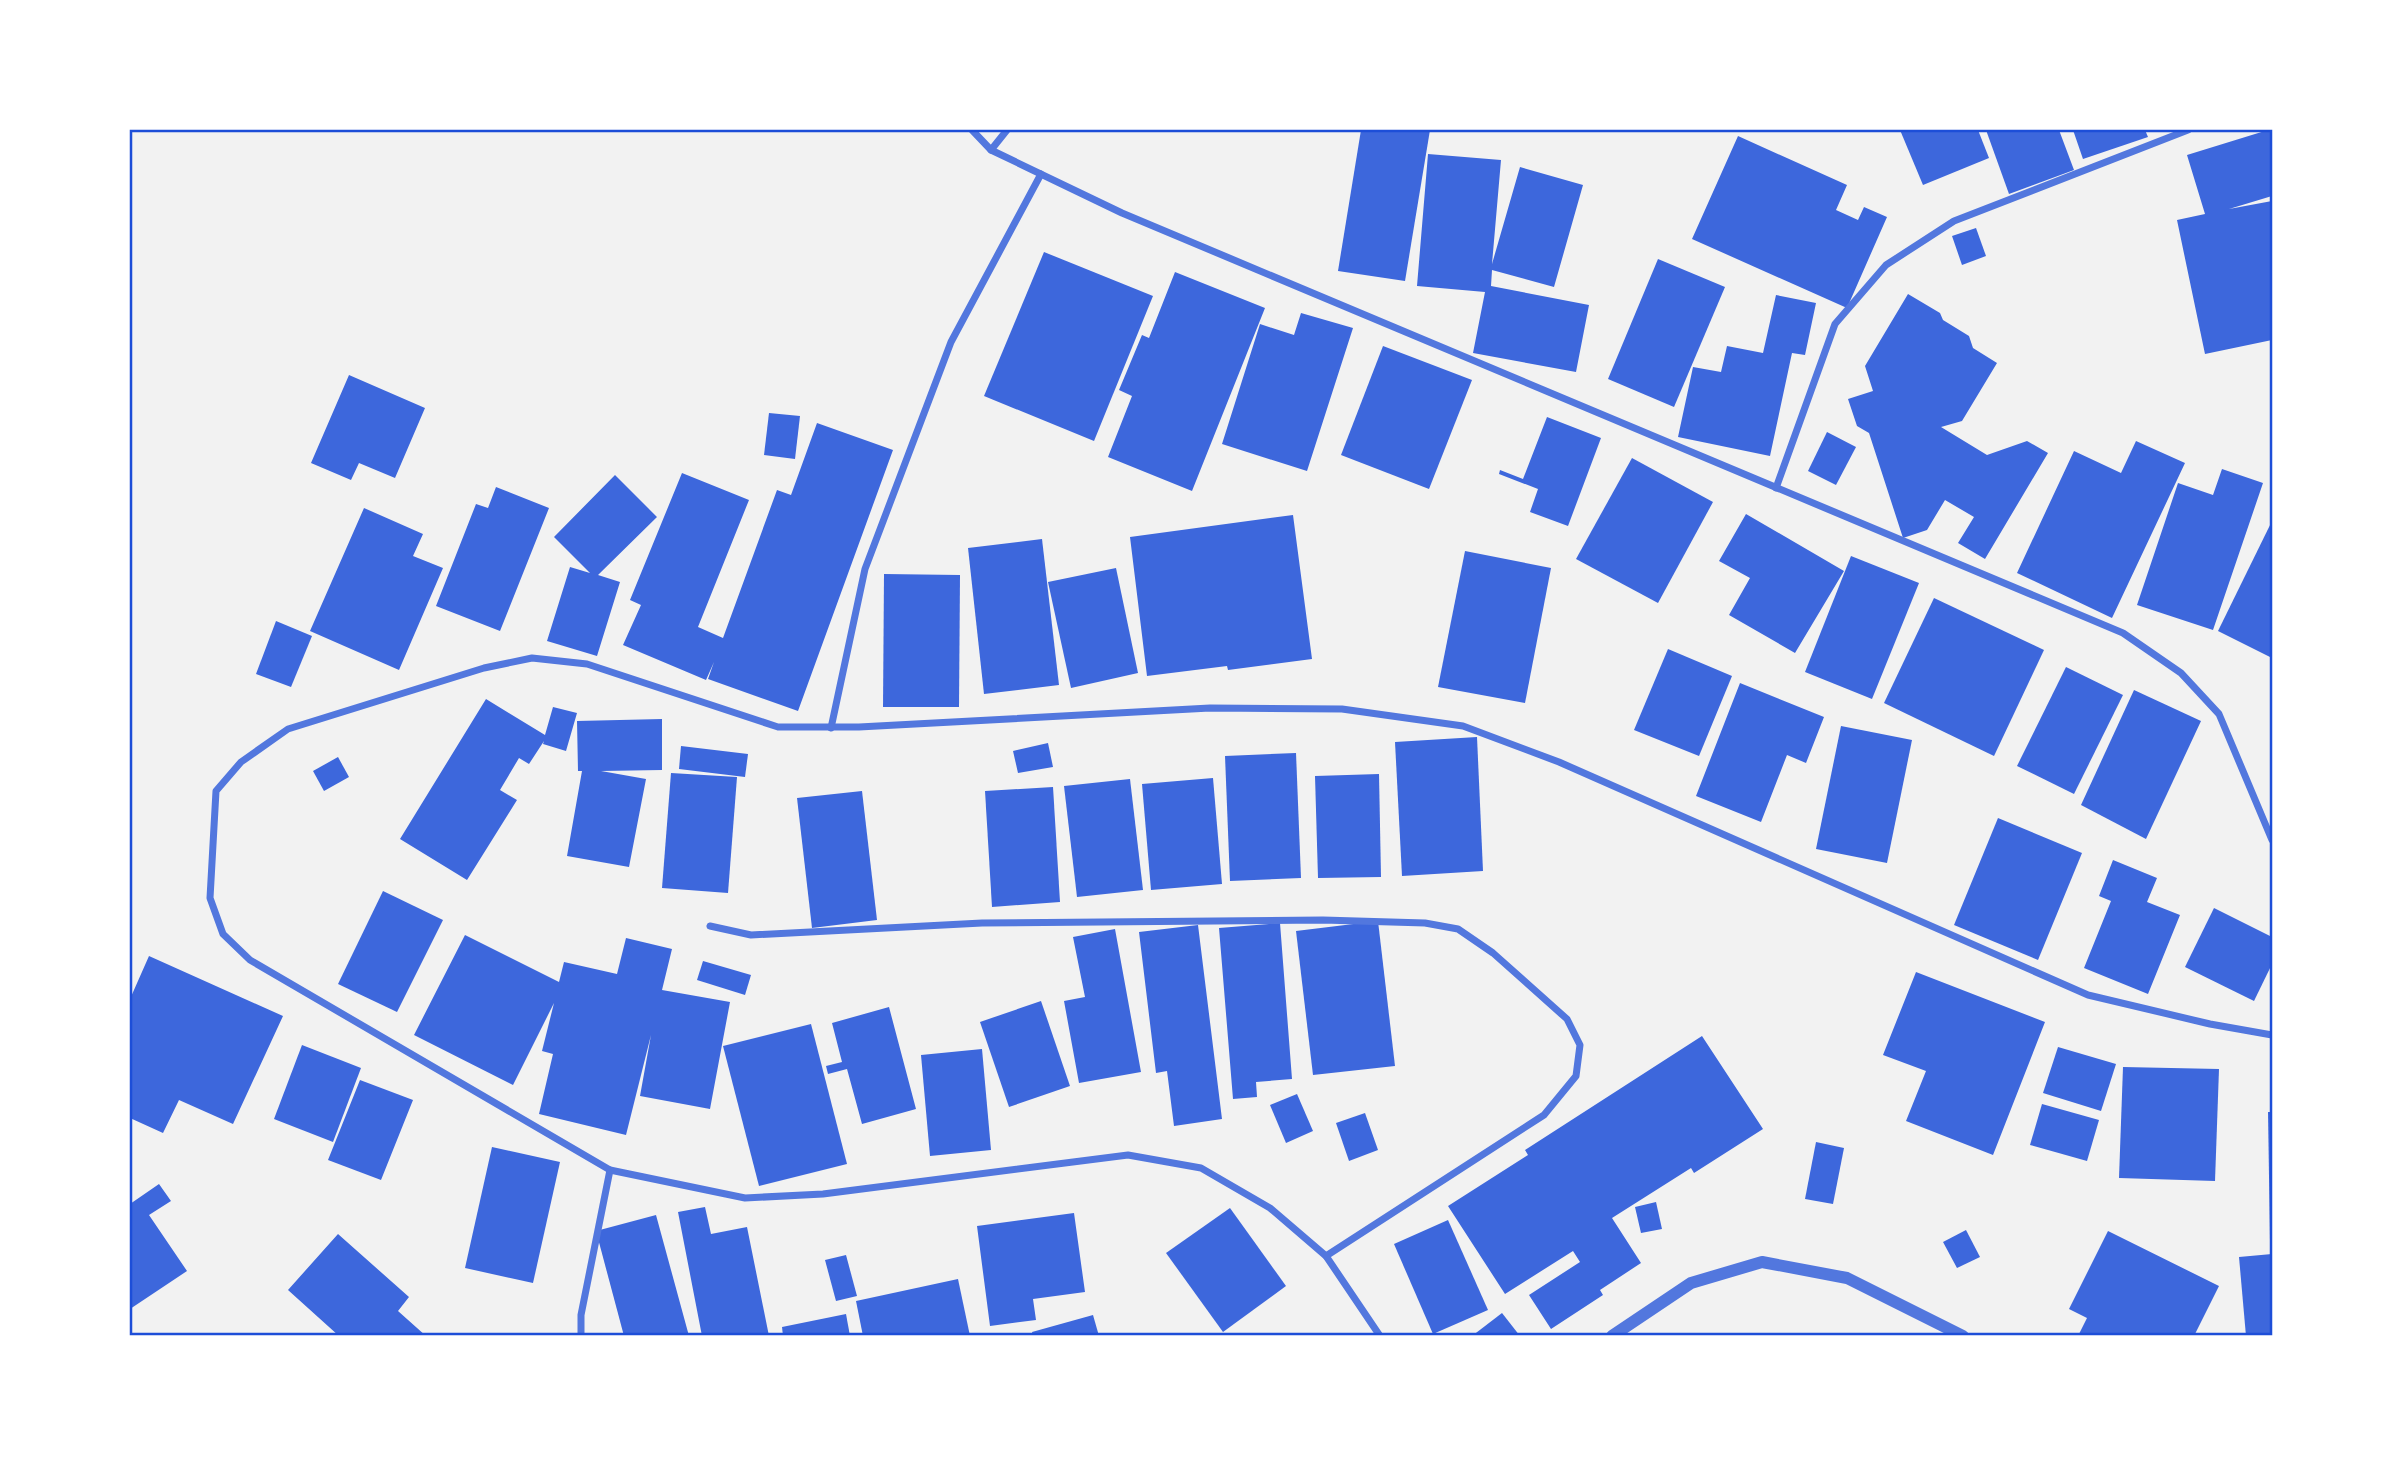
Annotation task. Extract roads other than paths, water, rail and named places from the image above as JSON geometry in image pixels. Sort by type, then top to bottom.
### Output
[{"type":"street","points":[[972,130],[991,150],[1122,214],[2123,634],[2180,673],[2219,714],[2273,840]]},
{"type":"street","points":[[991,150],[1007,130]]},
{"type":"street","points":[[1776,488],[1835,324],[1886,265],[1954,221],[2188,130]]},
{"type":"street","points":[[831,728],[865,569],[951,342],[1041,174]]},
{"type":"street","points":[[1380,1335],[1326,1256],[1270,1208],[1201,1168],[1128,1155],[823,1194],[745,1198],[610,1170],[250,960],[223,934],[210,898],[216,791],[242,762],[288,729],[484,668],[532,658],[587,664],[778,727],[831,728],[1210,708],[1342,709],[1463,726],[1559,762],[2088,995],[2210,1024],[2273,1035]]},
{"type":"street","points":[[710,926],[751,935],[982,923],[1309,920],[1425,923],[1458,929],[1493,953],[1567,1019],[1580,1045],[1576,1076],[1544,1115],[1326,1256]]},
{"type":"street","points":[[581,1335],[581,1315],[610,1170]]},
{"type":"street","points":[[1612,1335],[1692,1283],[1762,1262],[1847,1278],[1963,1335]]}]
